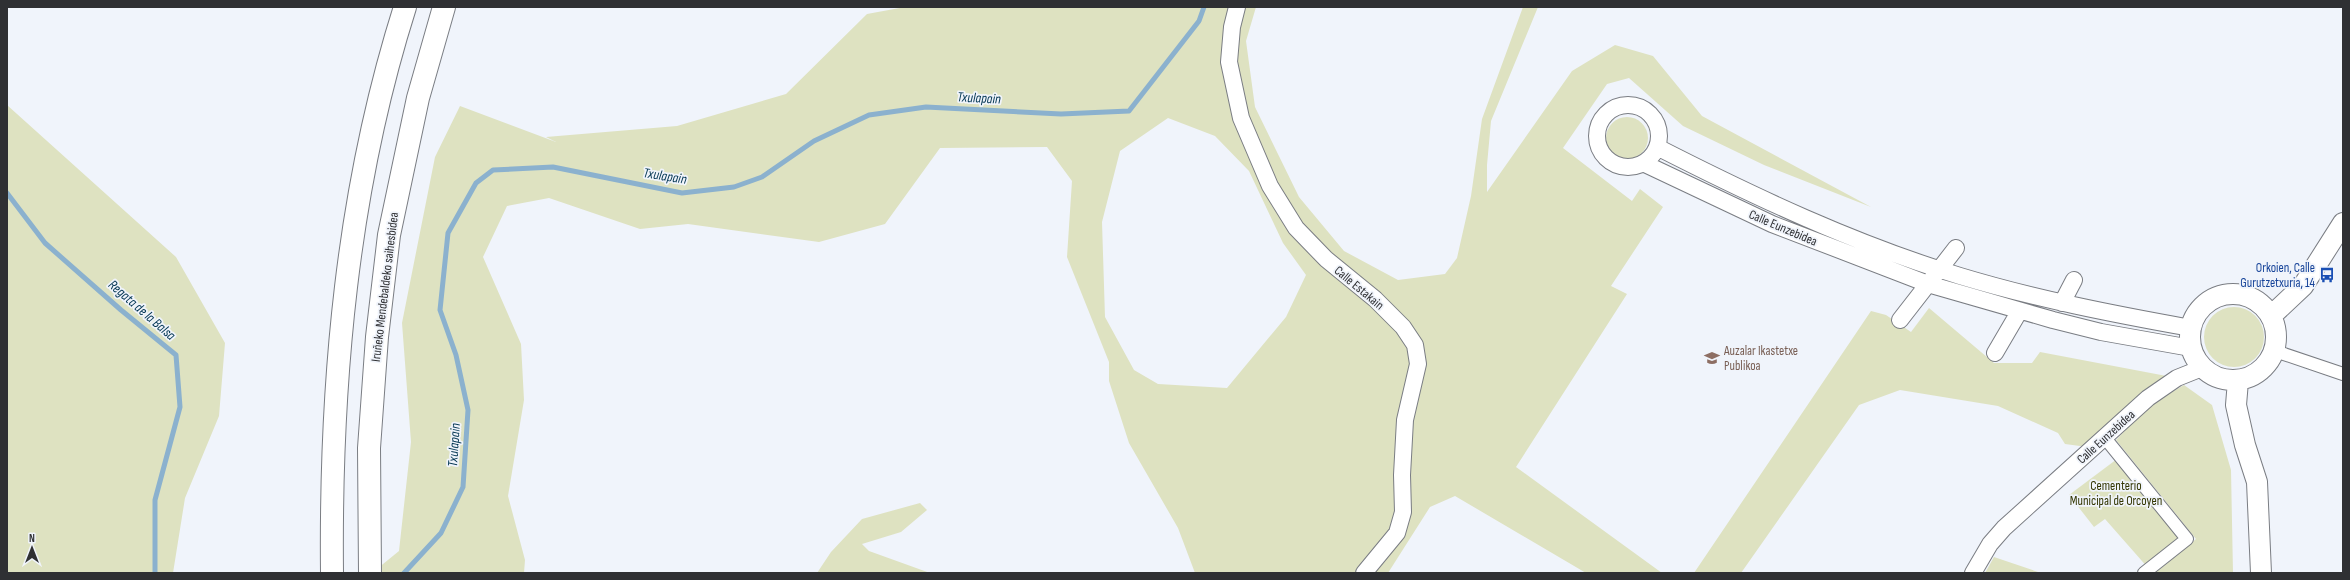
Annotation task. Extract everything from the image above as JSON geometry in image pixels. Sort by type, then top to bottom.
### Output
[{"type":"highway","points":[[332,573],[331,509],[336,375],[347,276],[364,166],[389,59],[406,7]]},
{"type":"highway","name":"Iruñeko Mendebaldeko saihesbidea","points":[[370,573],[369,448],[377,337],[389,235],[418,98],[444,7]]},
{"type":"street","name":"Calle Estakain","points":[[1237,7],[1232,27],[1229,62],[1241,118],[1270,186],[1296,228],[1326,259],[1375,299],[1403,327],[1416,345],[1418,364],[1405,420],[1402,475],[1403,512],[1397,534],[1364,573]]},
{"type":"street","points":[[1624,105],[1634,105],[1644,109],[1652,116],[1657,126],[1659,137],[1657,147],[1651,156],[1643,163],[1635,166],[1618,165],[1603,155],[1598,145],[1597,134],[1599,124],[1605,115],[1624,105]]},
{"type":"street","name":"Calle Eunzebidea","points":[[1657,147],[1812,222],[1939,270],[2062,303],[2191,328]]},
{"type":"street","name":"Calle Eunzebidea","points":[[1643,163],[1772,224],[1928,284],[2019,312],[2101,332],[2191,348]]},
{"type":"street","points":[[2271,316],[2303,286],[2343,223]]},
{"type":"street","points":[[1900,320],[1956,248]]},
{"type":"street","points":[[2062,303],[2074,280]]},
{"type":"street","points":[[2227,294],[2240,294],[2252,298],[2263,306],[2271,316],[2277,340],[2275,351],[2261,371],[2238,381],[2225,380],[2213,376],[2202,368],[2191,348],[2191,328],[2195,316],[2214,298],[2227,294]]},
{"type":"street","points":[[1995,353],[2019,312]]},
{"type":"street","points":[[2275,351],[2343,374]]},
{"type":"street","name":"Calle Eunzebidea","points":[[1973,573],[1990,544],[2004,528],[2148,398],[2177,378],[2202,368]]},
{"type":"street","points":[[2238,381],[2236,405],[2245,445],[2257,482],[2261,573]]},
{"type":"street","points":[[2105,438],[2187,539],[2144,573]]},
{"type":"green space","points":[[905,7],[1256,7],[1246,41],[1255,107],[1299,197],[1344,251],[1398,280],[1445,274],[1457,258],[1471,196],[1482,119],[1523,7],[1538,7],[1491,121],[1487,165],[1487,192],[1572,71],[1615,45],[1653,56],[1702,116],[1871,207],[1764,165],[1683,126],[1629,78],[1607,84],[1563,148],[1632,201],[1640,189],[1663,207],[1611,286],[1627,294],[1516,467],[1662,573],[1586,573],[1455,496],[1430,507],[1388,573],[1195,573],[1178,528],[1129,443],[1109,381],[1109,362],[1067,257],[1072,181],[1047,147],[940,148],[885,224],[819,242],[688,224],[640,229],[549,198],[507,206],[483,257],[521,344],[524,400],[508,496],[525,560],[524,573],[372,573],[399,551],[411,442],[402,323],[435,157],[460,106],[556,142],[546,137],[677,126],[786,94],[867,14]],"holes":[[[1168,118],[1215,136],[1249,171],[1283,243],[1306,275],[1286,317],[1227,388],[1158,384],[1134,370],[1105,317],[1102,222],[1120,151]]]},
{"type":"green space","points":[[7,105],[176,257],[225,343],[219,416],[185,498],[173,573],[7,573]]},
{"type":"green space","points":[[1623,117],[1631,117],[1639,120],[1645,126],[1648,138],[1645,150],[1639,156],[1631,159],[1623,159],[1615,156],[1609,150],[1606,142],[1606,134],[1609,126],[1615,120]]},
{"type":"green space","points":[[2234,307],[2250,312],[2255,316],[2259,321],[2264,337],[2259,353],[2255,358],[2250,362],[2234,367],[2218,362],[2213,358],[2209,353],[2204,337],[2209,321],[2213,316],[2218,312]]},
{"type":"green space","points":[[1929,308],[1994,363],[2032,363],[2040,352],[2177,378],[2095,448],[2065,444],[2058,433],[1998,406],[1900,390],[1859,405],[1741,573],[1694,573],[1871,311],[1886,315],[1911,332]]},
{"type":"green space","points":[[2184,385],[2212,405],[2231,470],[2233,573],[2155,573],[2196,539],[2116,440],[2148,406]]},
{"type":"green space","name":"Cementerio Municipal de Orcoyen","points":[[2121,456],[2187,539],[2149,569],[2105,519],[2094,527],[2069,495]]},
{"type":"green space","points":[[920,503],[927,510],[901,532],[862,544],[869,551],[930,573],[817,573],[831,552],[862,519]]},
{"type":"green space","points":[[1994,557],[2041,573],[1985,573]]},
{"type":"waterway","name":"Txulapain","points":[[404,573],[441,533],[463,487],[468,410],[456,355],[440,310],[448,233],[476,183],[493,170],[553,167],[682,193],[734,187],[762,177],[814,141],[869,115],[926,107],[1061,114],[1129,111],[1199,21],[1204,7]]},
{"type":"waterway","name":"Regata de la Balsa","points":[[7,193],[45,243],[121,310],[176,355],[180,407],[155,500],[155,573]]},
{"type":"place","name":"Orkoien, Calle Gurutzetxuria, 14","points":[[2327,275]]},
{"type":"place","name":"Auzalar Ikastetxe Publikoa","points":[[1712,358]]}]
